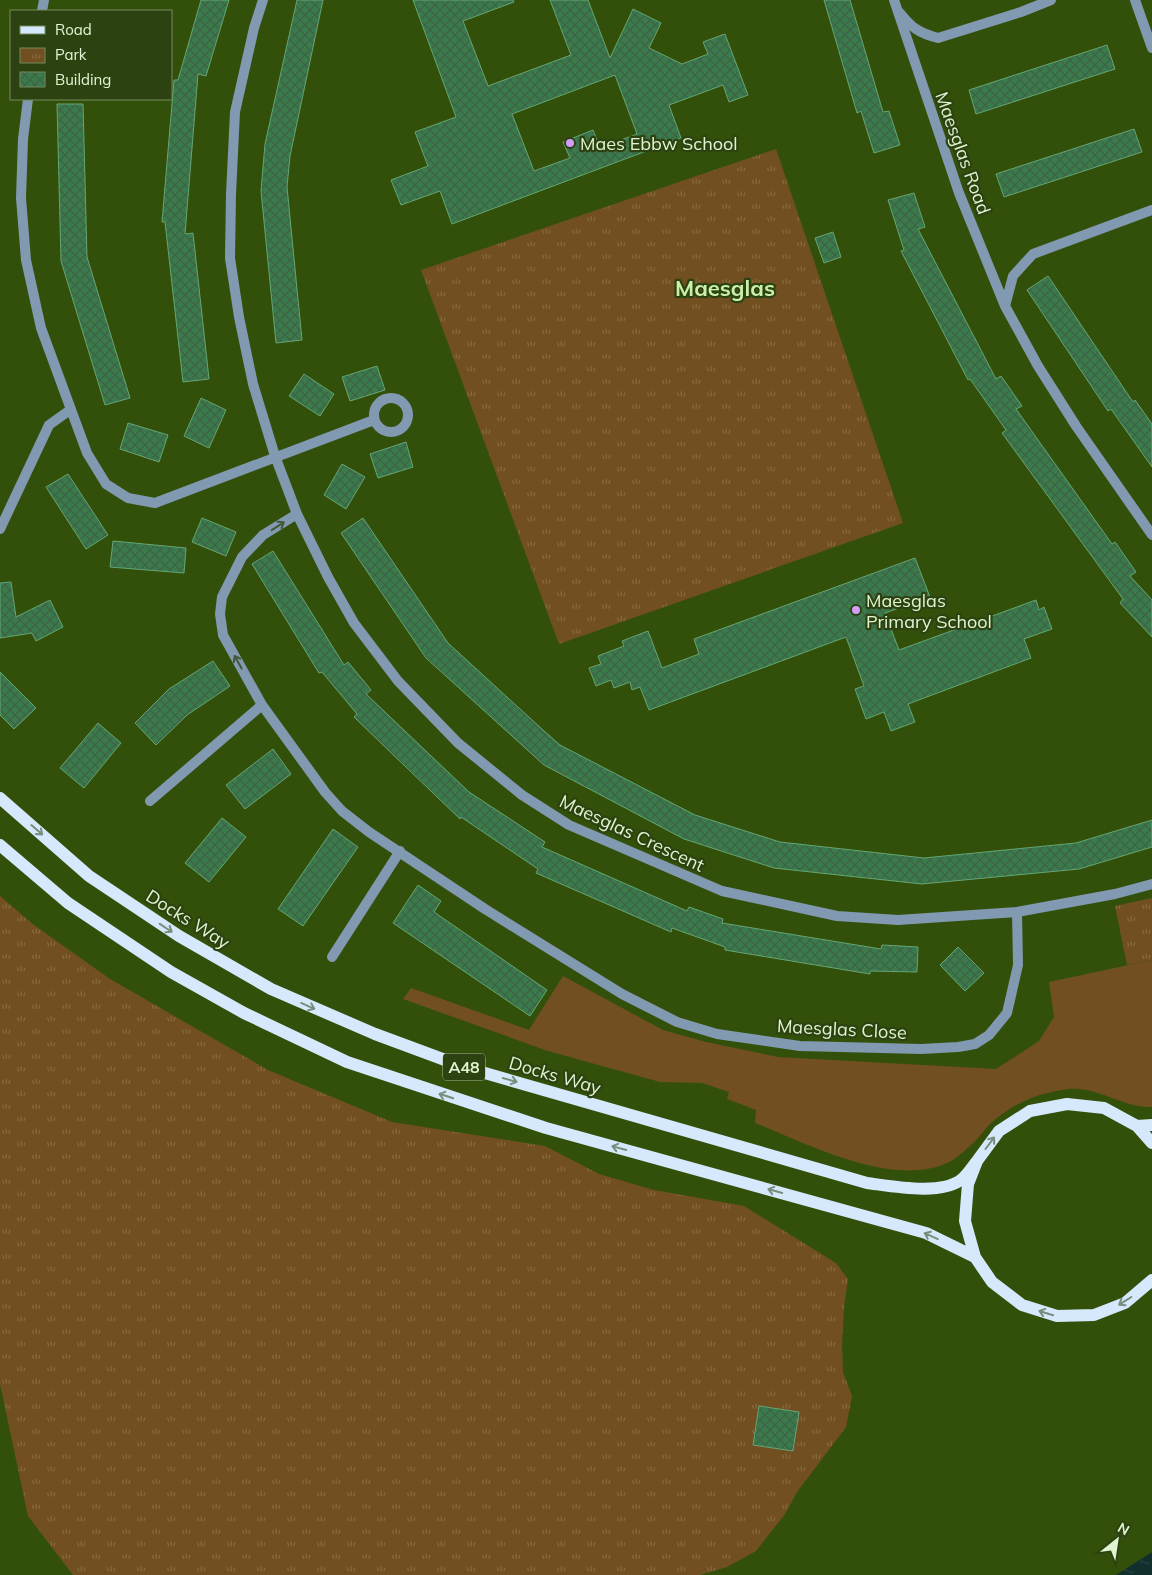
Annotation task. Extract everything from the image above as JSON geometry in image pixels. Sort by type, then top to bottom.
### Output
[{"type":"main road","name":"Docks Way","points":[[0,798],[90,876],[179,936],[270,989],[375,1034],[464,1067],[867,1183],[907,1189],[942,1187],[961,1180],[999,1132],[1030,1112],[1067,1104],[1104,1108],[1137,1126],[1152,1143]]},
{"type":"main road","name":"A48","points":[[0,845],[68,903],[171,972],[244,1013],[347,1062],[546,1128],[926,1233],[976,1257]]},
{"type":"main road","points":[[1137,1126],[1152,1124]]},
{"type":"main road","points":[[976,1161],[968,1184],[965,1221],[976,1257],[992,1282],[1022,1305],[1057,1316],[1094,1315],[1125,1303],[1152,1280]]},
{"type":"street","name":"Maesglas Crescent","points":[[264,0],[254,28],[235,112],[231,194],[230,258],[253,384],[297,514],[354,623],[398,681],[458,743],[522,795],[569,825],[722,891],[836,916],[898,920],[1017,912],[1115,894],[1152,884]]},
{"type":"street","name":"Maesglas Road","points":[[895,4],[911,26],[924,34],[938,38],[1052,0]]},
{"type":"street","points":[[1135,0],[1152,48]]},
{"type":"street","name":"Maesglas Road","points":[[895,4],[959,193],[1005,306],[1038,366],[1076,426],[1152,535]]},
{"type":"street","points":[[28,100],[23,139],[21,198],[26,260],[41,328],[70,410],[87,453],[106,484],[128,498],[155,503],[374,420]]},
{"type":"street","points":[[1005,306],[1014,276],[1033,254],[1152,210]]},
{"type":"street","points":[[0,529],[49,425],[70,410]]},
{"type":"street","name":"Maesglas Close","points":[[297,514],[263,535],[242,557],[222,597],[220,614],[223,635],[262,705],[324,792],[349,816],[369,832],[485,908],[622,994],[677,1022],[717,1034],[800,1046],[958,1048],[975,1044],[989,1035],[1006,1013],[1018,965],[1017,912]]},
{"type":"street","points":[[150,801],[262,705]]},
{"type":"street","points":[[332,957],[400,851]]},
{"type":"green space","points":[[776,149],[903,523],[559,644],[421,270]]},
{"type":"green space","points":[[0,896],[34,925],[110,979],[268,1070],[392,1122],[545,1146],[599,1174],[654,1190],[744,1206],[836,1263],[848,1279],[842,1346],[843,1372],[852,1396],[846,1427],[797,1492],[785,1514],[756,1551],[727,1567],[700,1575],[73,1575],[28,1516],[0,1384]]},
{"type":"green space","points":[[1152,898],[1152,960],[1127,965],[1115,906]]},
{"type":"green space","points":[[1152,960],[1152,1107],[1133,1105],[1088,1090],[1079,1089],[1040,1095],[1024,1101],[1002,1114],[968,1148],[954,1159],[925,1169],[901,1170],[876,1167],[850,1160],[755,1123],[756,1110],[727,1099],[729,1092],[702,1083],[660,1082],[548,1051],[403,999],[411,988],[529,1030],[563,976],[663,1030],[706,1042],[778,1057],[996,1069],[1039,1041],[1054,1017],[1049,982]]},
{"type":"water","points":[[1152,1552],[1152,1575],[1116,1575]]},
{"type":"building","points":[[201,0],[229,0],[206,76],[198,74],[185,234],[193,233],[209,379],[183,382],[165,222],[162,222],[174,80],[178,80]]},
{"type":"building","points":[[297,0],[323,0],[290,156],[287,187],[302,340],[276,343],[261,191],[265,144]]},
{"type":"building","points":[[413,0],[513,0],[514,2],[463,21],[488,86],[571,55],[550,0],[588,0],[610,58],[633,9],[661,23],[649,48],[682,64],[708,54],[703,42],[725,34],[748,95],[729,102],[723,85],[669,105],[681,138],[452,224],[440,191],[401,205],[391,180],[428,166],[415,132],[456,117]],"holes":[[[615,75],[637,134],[600,148],[593,130],[563,142],[570,158],[534,171],[512,114]]]},
{"type":"building","points":[[824,0],[850,0],[883,112],[889,111],[900,145],[874,153],[861,111],[857,113]]},
{"type":"building","points":[[1107,45],[1115,69],[976,114],[969,90]]},
{"type":"building","points":[[57,104],[83,104],[87,257],[130,398],[105,405],[61,261]]},
{"type":"building","points":[[1134,129],[1142,152],[1004,197],[996,174]]},
{"type":"building","points":[[914,193],[925,227],[918,229],[996,379],[1001,376],[1022,406],[1016,409],[1112,544],[1115,542],[1136,572],[1130,576],[1152,600],[1152,637],[1120,603],[1123,599],[1002,433],[1006,430],[970,379],[968,380],[901,251],[904,250],[888,200]]},
{"type":"building","points":[[833,232],[841,257],[824,263],[815,238]]},
{"type":"building","points":[[1048,276],[1133,402],[1135,400],[1152,424],[1152,467],[1111,409],[1108,411],[1027,290]]},
{"type":"building","points":[[377,366],[385,390],[350,401],[342,377]]},
{"type":"building","points":[[304,374],[334,394],[320,416],[289,396]]},
{"type":"building","points":[[201,398],[226,410],[209,448],[184,436]]},
{"type":"building","points":[[128,423],[168,435],[159,462],[120,449]]},
{"type":"building","points":[[406,442],[413,467],[378,478],[370,454]]},
{"type":"building","points":[[342,464],[365,477],[346,509],[324,495]]},
{"type":"building","points":[[68,474],[108,535],[86,549],[46,487]]},
{"type":"building","points":[[202,518],[236,532],[226,556],[192,542]]},
{"type":"building","points":[[363,518],[448,643],[543,730],[560,745],[695,815],[780,842],[924,858],[1076,843],[1152,820],[1152,847],[1079,869],[922,884],[774,868],[684,839],[544,765],[426,658],[341,533]]},
{"type":"building","points":[[113,541],[186,548],[184,573],[110,567]]},
{"type":"building","points":[[273,551],[344,665],[348,662],[371,690],[366,694],[469,792],[545,842],[542,847],[687,911],[689,907],[723,919],[722,923],[881,949],[882,945],[918,947],[917,972],[870,971],[870,974],[725,950],[725,947],[672,928],[671,932],[536,873],[538,869],[461,817],[460,819],[354,717],[357,714],[322,672],[319,673],[252,564]]},
{"type":"building","points":[[915,558],[930,597],[885,613],[899,650],[1036,600],[1039,610],[1044,607],[1052,629],[1024,639],[1031,658],[908,704],[915,722],[891,731],[884,712],[866,719],[855,689],[864,686],[846,637],[649,710],[640,687],[632,690],[630,682],[614,688],[611,680],[596,686],[589,668],[601,664],[598,656],[624,646],[622,641],[648,631],[662,668],[699,654],[694,639]]},
{"type":"building","points":[[11,582],[16,617],[50,600],[63,627],[36,641],[32,633],[0,638],[0,583]]},
{"type":"building","points":[[213,661],[230,686],[187,715],[156,745],[135,723],[169,689]]},
{"type":"building","points":[[0,672],[36,708],[14,729],[0,715]]},
{"type":"building","points":[[98,723],[121,743],[84,788],[60,768]]},
{"type":"building","points":[[273,749],[291,774],[245,809],[226,785]]},
{"type":"building","points":[[222,818],[246,837],[209,882],[185,863]]},
{"type":"building","points":[[333,829],[358,847],[303,926],[278,909]]},
{"type":"building","points":[[418,885],[441,901],[434,912],[547,990],[530,1016],[393,923]]},
{"type":"building","points":[[958,947],[984,973],[965,991],[940,965]]},
{"type":"building","points":[[759,1406],[799,1412],[793,1451],[753,1445]]},
{"type":"place","name":"Maes Ebbw School","points":[[570,143]]},
{"type":"place","name":"Maesglas Primary School","points":[[856,610]]},
{"type":"district","name":"Maesglas","points":[[725,288]]}]
